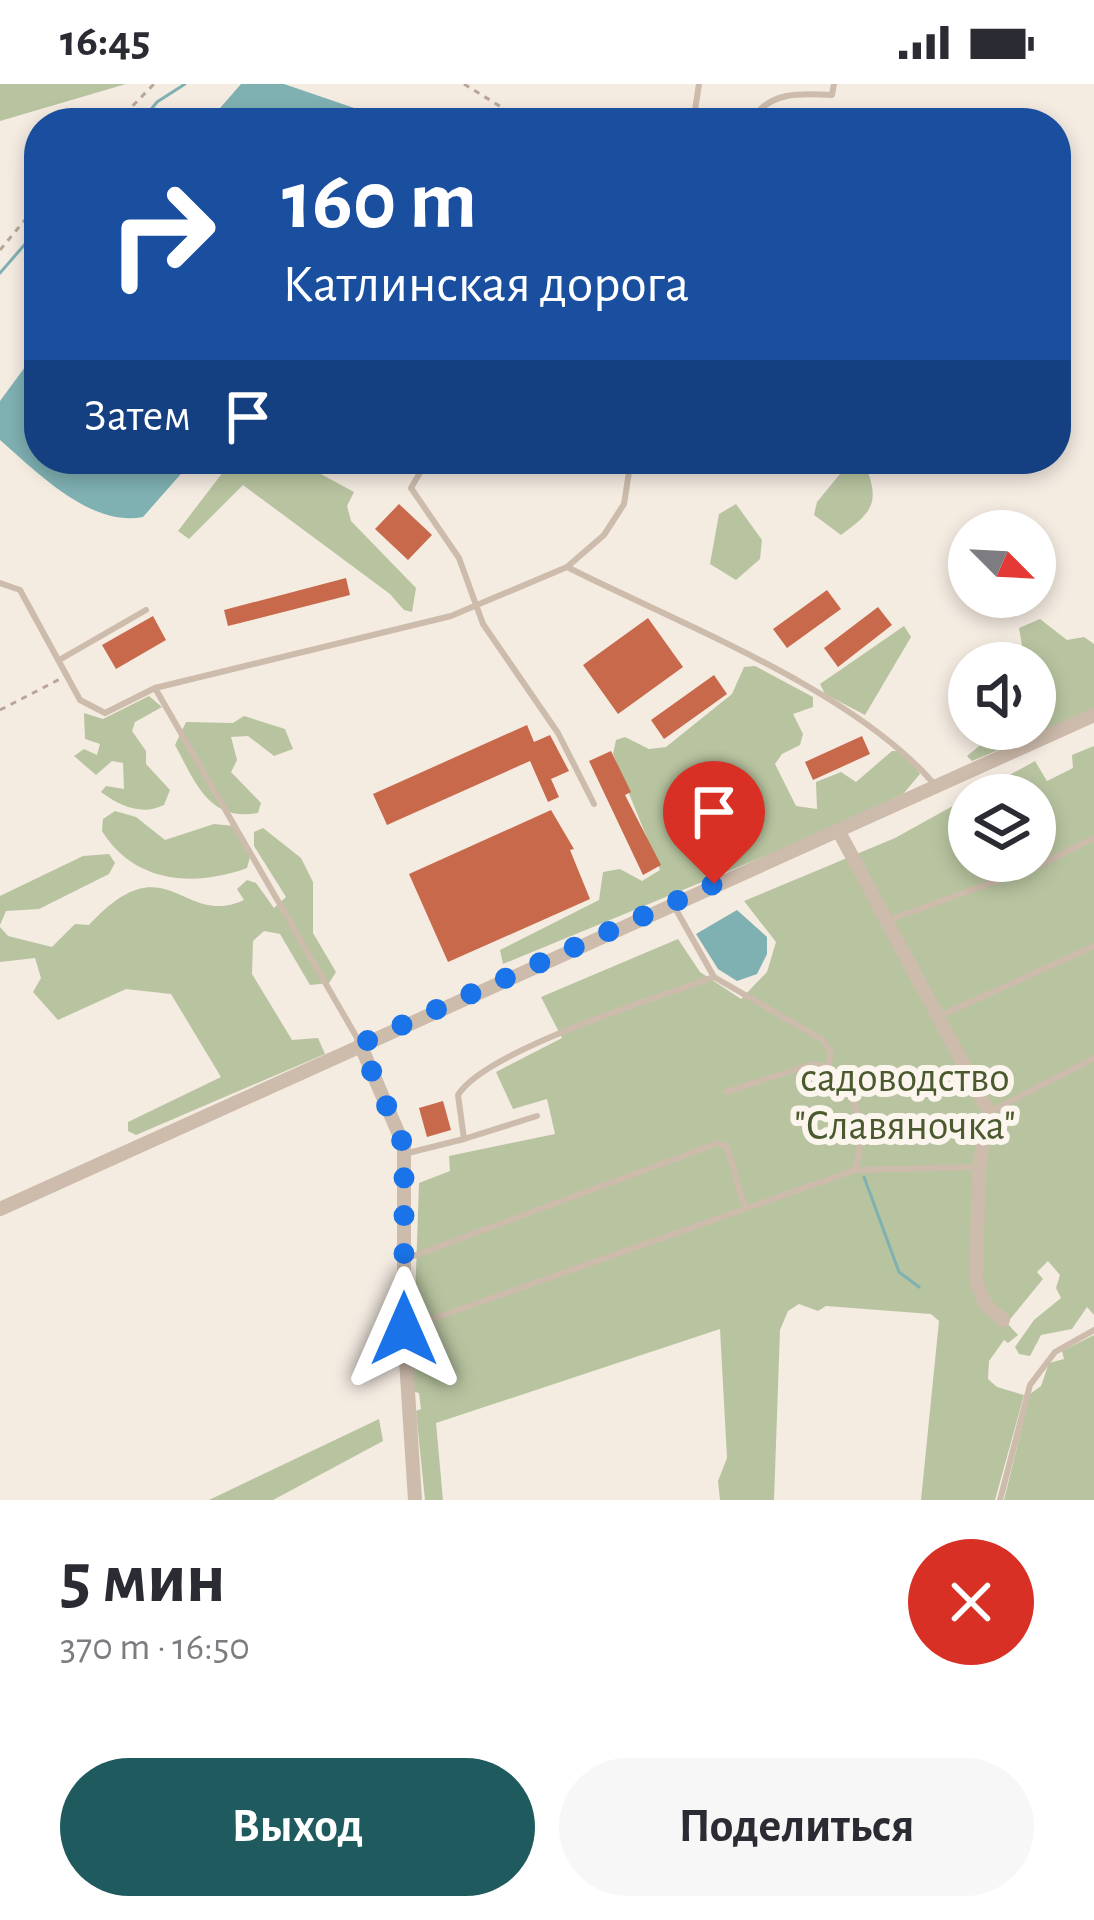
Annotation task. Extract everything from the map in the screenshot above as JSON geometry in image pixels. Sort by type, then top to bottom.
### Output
[{"type":"street","points":[[0,1209],[1094,715]]},
{"type":"street","points":[[838,830],[989,1112],[979,1167],[976,1281],[986,1305],[1003,1320]]},
{"type":"street","points":[[360,1044],[392,1110],[405,1154],[404,1329],[416,1500]]},
{"type":"lane","points":[[762,108],[768,100],[802,93],[832,94],[834,84]]},
{"type":"lane","points":[[419,474],[411,488],[459,558],[475,606],[558,733],[594,804]]},
{"type":"lane","points":[[0,583],[20,590],[31,603],[80,700],[105,713],[155,688],[475,606],[567,567],[604,535],[624,504],[629,474]]},
{"type":"lane","points":[[567,567],[751,657],[901,745],[934,785]]},
{"type":"lane","points":[[59,660],[146,610]]},
{"type":"lane","points":[[155,688],[360,1044]]},
{"type":"lane","points":[[890,920],[1035,867],[1094,838]]},
{"type":"lane","points":[[673,903],[714,977],[823,1040],[831,1053],[828,1067]]},
{"type":"lane","points":[[940,1016],[1094,946]]},
{"type":"lane","points":[[464,1139],[458,1095],[466,1081],[551,1038],[714,977]]},
{"type":"lane","points":[[989,1112],[1094,1058]]},
{"type":"lane","points":[[726,1092],[813,1064],[828,1067],[845,1084],[861,1115],[863,1138],[854,1170]]},
{"type":"lane","points":[[405,1154],[537,1116]]},
{"type":"lane","points":[[404,1259],[718,1143],[727,1148],[745,1207]]},
{"type":"lane","points":[[404,1329],[854,1170],[979,1167]]},
{"type":"lane","points":[[1000,1500],[1030,1384],[1054,1352],[1094,1330]]},
{"type":"path","points":[[131,108],[154,84]]},
{"type":"path","points":[[464,84],[502,108]]},
{"type":"path","points":[[0,250],[24,221]]},
{"type":"path","points":[[0,710],[67,676]]},
{"type":"green space","points":[[0,84],[126,84],[44,108],[24,108],[24,114],[0,121]]},
{"type":"green space","points":[[222,474],[321,474],[354,492],[347,506],[351,521],[416,588],[412,612],[243,485],[189,539],[178,531]]},
{"type":"green space","points":[[840,474],[868,474],[871,504],[841,535],[814,515],[817,502]]},
{"type":"green space","points":[[736,504],[762,540],[760,559],[736,580],[710,564],[719,514]]},
{"type":"green space","points":[[1040,619],[1067,640],[1084,637],[1094,644],[1094,710],[1056,726],[1056,642],[1021,642],[1019,628]]},
{"type":"green space","points":[[904,626],[911,637],[865,715],[825,694],[820,684]]},
{"type":"green space","points":[[755,666],[813,697],[813,707],[793,714],[803,734],[800,745],[782,754],[775,764],[796,806],[817,809],[816,782],[841,772],[856,782],[892,751],[904,751],[920,774],[904,793],[848,822],[503,964],[500,950],[599,900],[603,872],[620,869],[642,881],[660,870],[613,754],[616,740],[625,737],[649,749],[666,747],[732,694],[744,667]]},
{"type":"green space","points":[[149,696],[162,707],[135,722],[132,731],[146,751],[146,764],[170,790],[164,805],[139,809],[101,792],[106,786],[124,789],[123,763],[112,761],[96,775],[74,756],[84,749],[97,755],[100,744],[85,739],[84,713],[103,719]]},
{"type":"green space","points":[[244,716],[285,729],[293,749],[274,756],[248,736],[231,737],[237,760],[231,772],[261,803],[258,813],[241,814],[215,805],[206,796],[175,745],[186,722],[233,723]]},
{"type":"green space","name":"садоводство \"Славяночка\"","points":[[1094,746],[1094,1315],[1087,1307],[1072,1329],[1041,1335],[1030,1356],[1019,1354],[1015,1347],[1034,1320],[1061,1298],[1056,1288],[1060,1275],[1048,1261],[1037,1272],[1043,1279],[1007,1323],[1018,1335],[1008,1343],[1004,1340],[989,1361],[988,1379],[997,1387],[1024,1395],[995,1500],[921,1500],[939,1321],[931,1314],[826,1306],[818,1311],[799,1304],[788,1311],[780,1330],[774,1500],[720,1500],[718,1481],[727,1458],[720,1329],[436,1423],[443,1500],[425,1500],[416,1411],[421,1409],[419,1393],[412,1391],[419,1183],[450,1171],[449,1156],[555,1134],[547,1099],[513,1109],[496,1072],[562,1038],[541,997],[678,939],[700,972],[741,999],[767,972],[776,942],[744,901],[895,838],[948,809],[948,882],[1056,882],[1056,776],[1073,768],[1072,755]]},
{"type":"green space","points":[[974,750],[998,750],[972,761],[967,756]]},
{"type":"green space","name":"садоводство \"Славяночка\"","points":[[1035,761],[1043,774],[1011,774]]},
{"type":"green space","points":[[115,811],[136,817],[165,840],[214,824],[234,826],[250,857],[247,868],[187,879],[149,871],[131,862],[102,831],[103,819]]},
{"type":"green space","points":[[263,828],[301,858],[313,882],[313,933],[336,972],[329,983],[310,985],[280,934],[264,931],[253,941],[252,974],[292,1040],[318,1038],[325,1054],[136,1135],[128,1131],[128,1122],[221,1077],[171,994],[126,989],[58,1020],[33,992],[41,978],[35,958],[0,962],[0,927],[8,936],[52,947],[75,924],[89,925],[137,889],[156,887],[223,906],[244,900],[237,889],[247,880],[256,883],[274,908],[286,897],[254,846],[254,832]]},
{"type":"green space","points":[[109,854],[115,863],[109,874],[39,909],[6,911],[0,925],[0,896],[83,856]]},
{"type":"green space","points":[[1094,1335],[1094,1500],[1004,1500],[1030,1394],[1041,1386],[1049,1363],[1064,1359],[1062,1351]]},
{"type":"green space","points":[[379,1419],[383,1441],[273,1500],[209,1500]]},
{"type":"water","points":[[241,84],[284,84],[354,108],[220,108]]},
{"type":"water","points":[[24,368],[24,460],[0,440],[0,401]]},
{"type":"water","points":[[40,474],[181,474],[143,517],[104,514]]},
{"type":"water","points":[[737,910],[767,937],[767,954],[757,974],[737,981],[718,969],[696,934]]},
{"type":"building","points":[[399,504],[432,535],[408,560],[375,529]]},
{"type":"building","points":[[346,578],[350,595],[228,626],[224,610]]},
{"type":"building","points":[[827,590],[841,609],[787,648],[773,629]]},
{"type":"building","points":[[878,607],[892,625],[838,667],[824,648]]},
{"type":"building","points":[[153,616],[166,640],[116,669],[102,645]]},
{"type":"building","points":[[648,618],[683,667],[618,714],[583,665]]},
{"type":"building","points":[[714,675],[727,694],[664,739],[651,720]]},
{"type":"building","points":[[527,725],[534,742],[550,735],[569,771],[551,779],[559,797],[548,802],[530,761],[387,825],[373,794]]},
{"type":"building","points":[[862,736],[870,754],[813,780],[805,762]]},
{"type":"building","points":[[611,751],[631,792],[625,795],[661,865],[643,875],[589,761]]},
{"type":"building","points":[[551,810],[574,849],[570,850],[590,899],[448,962],[409,874]]},
{"type":"building","points":[[443,1101],[451,1130],[427,1137],[419,1108]]},
{"type":"waterway","points":[[152,108],[185,84]]},
{"type":"waterway","points":[[0,273],[24,245]]},
{"type":"waterway","points":[[864,1177],[899,1272],[919,1287]]},
{"type":"route","points":[[404,1329],[404,1146],[360,1044],[714,884]]}]
